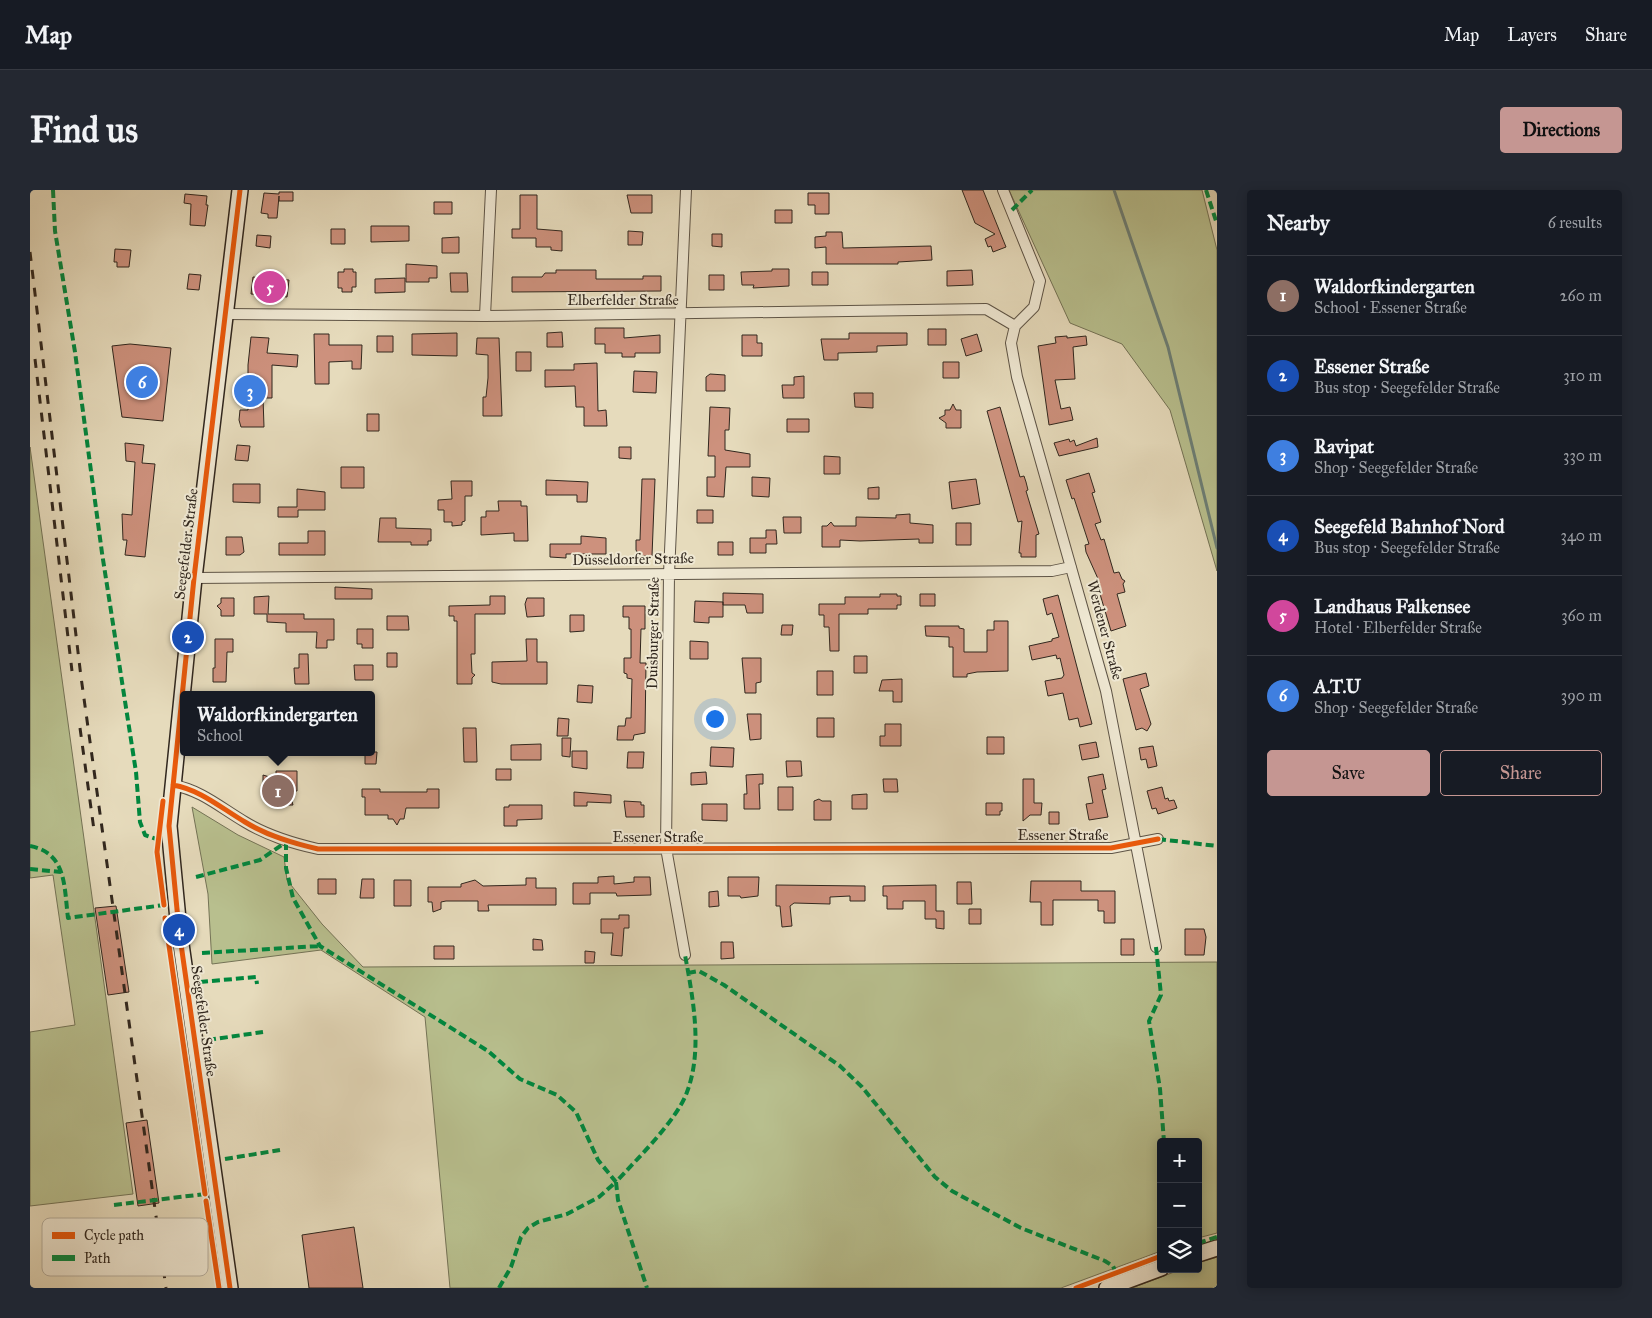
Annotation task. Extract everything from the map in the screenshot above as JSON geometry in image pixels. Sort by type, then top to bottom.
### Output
[{"type":"street","name":"Seegefelder Straße","points":[[183,691],[240,190]]},
{"type":"street","points":[[485,316],[491,190]]},
{"type":"street","name":"Duisburger Straße","points":[[685,955],[666,848],[669,574],[686,190]]},
{"type":"street","points":[[1003,190],[1040,281],[1034,307],[1015,326]]},
{"type":"street","name":"Elberfelder Straße","points":[[226,314],[485,316],[986,309],[1015,326]]},
{"type":"street","name":"Werdener Straße","points":[[1015,326],[1011,343],[1017,377],[1106,691],[1156,947]]},
{"type":"street","name":"Düsseldorfer Straße","points":[[194,578],[1052,571],[1071,567]]},
{"type":"street","name":"Seegefelder Straße","points":[[180,716],[169,826],[179,930],[230,1288]]},
{"type":"street","name":"Essener Straße","points":[[173,785],[186,787],[208,798],[262,832],[286,842],[318,848],[588,850],[666,848],[1111,848],[1158,839]]},
{"type":"street","points":[[1202,1253],[1217,1248]]},
{"type":"street","points":[[1107,1288],[1157,1269]]},
{"type":"green space","points":[[1009,190],[1202,190],[1217,250],[1217,571],[1170,410],[1122,344],[1070,323]]},
{"type":"green space","points":[[30,447],[133,1194],[30,1206],[30,1032],[75,1025],[53,875],[30,878]]},
{"type":"green space","points":[[192,807],[238,835],[284,857],[287,880],[322,924],[363,967],[1217,962],[1217,1233],[1202,1237],[1202,1138],[1157,1138],[1157,1252],[1061,1288],[450,1288],[425,1017],[321,950],[212,964],[208,894]]},
{"type":"green space","points":[[1217,1257],[1217,1288],[1132,1288],[1171,1273],[1202,1273],[1202,1262]]},
{"type":"building","points":[[962,190],[983,190],[1006,247],[993,252],[991,246],[988,247],[985,239],[995,234],[975,223]]},
{"type":"building","points":[[279,192],[293,192],[293,201],[279,201],[279,196],[277,218],[268,218],[268,214],[261,213],[264,193],[279,194]]},
{"type":"building","points":[[808,193],[829,193],[829,214],[815,214],[815,205],[808,205]]},
{"type":"building","points":[[185,194],[207,196],[206,205],[208,205],[205,226],[190,225],[191,204],[184,203]]},
{"type":"building","points":[[520,195],[537,195],[537,229],[562,231],[562,251],[551,250],[551,247],[536,247],[536,238],[512,238],[512,229],[520,229]]},
{"type":"building","points":[[627,195],[652,195],[652,213],[631,213]]},
{"type":"building","points":[[434,202],[452,202],[452,214],[434,214]]},
{"type":"building","points":[[775,210],[792,210],[792,223],[775,223]]},
{"type":"building","points":[[371,226],[409,226],[409,241],[371,242]]},
{"type":"building","points":[[331,229],[345,229],[345,244],[331,244]]},
{"type":"building","points":[[628,231],[643,232],[642,245],[628,245]]},
{"type":"building","points":[[826,232],[842,232],[843,248],[931,246],[932,260],[898,262],[898,264],[826,264],[826,247],[815,248],[815,237],[826,236]]},
{"type":"building","points":[[712,234],[722,234],[722,247],[712,246]]},
{"type":"building","points":[[257,235],[271,236],[270,248],[256,246]]},
{"type":"building","points":[[459,237],[459,253],[442,253],[442,238]]},
{"type":"building","points":[[115,249],[131,250],[129,267],[117,267],[117,262],[114,262]]},
{"type":"building","points":[[406,264],[437,266],[437,278],[429,278],[429,282],[406,282]]},
{"type":"building","points":[[344,269],[353,269],[353,272],[356,272],[356,287],[352,287],[352,292],[342,292],[342,288],[338,288],[338,272],[344,272]]},
{"type":"building","points":[[772,269],[789,269],[789,286],[753,288],[754,285],[742,285],[741,272],[772,271]]},
{"type":"building","points":[[556,270],[596,270],[596,279],[643,279],[643,276],[661,276],[661,291],[512,292],[512,277],[542,277],[545,273],[556,273]]},
{"type":"building","points":[[972,270],[973,285],[947,286],[947,271]]},
{"type":"building","points":[[812,272],[828,272],[828,285],[812,285]]},
{"type":"building","points":[[450,273],[467,273],[468,292],[451,292]]},
{"type":"building","points":[[189,274],[201,275],[199,290],[187,289]]},
{"type":"building","points":[[709,275],[724,275],[724,290],[709,290]]},
{"type":"building","points":[[253,277],[289,280],[287,297],[251,294]]},
{"type":"building","points":[[405,278],[405,292],[375,293],[375,279]]},
{"type":"building","points":[[595,328],[624,328],[624,338],[660,335],[660,353],[635,353],[635,357],[622,357],[622,353],[605,353],[605,344],[595,344]]},
{"type":"building","points":[[928,329],[946,329],[946,345],[928,345]]},
{"type":"building","points":[[562,332],[563,347],[547,347],[547,333]]},
{"type":"building","points":[[457,333],[457,356],[412,355],[412,334]]},
{"type":"building","points":[[849,333],[907,333],[907,345],[877,346],[877,352],[838,353],[838,360],[824,360],[821,339],[849,339]]},
{"type":"building","points":[[314,334],[329,334],[329,345],[362,345],[361,369],[352,369],[352,361],[329,362],[329,384],[315,384]]},
{"type":"building","points":[[977,334],[982,351],[966,356],[961,339]]},
{"type":"building","points":[[742,335],[757,335],[757,343],[762,343],[762,356],[742,356]]},
{"type":"building","points":[[377,336],[393,336],[393,352],[377,352]]},
{"type":"building","points":[[1067,336],[1067,338],[1086,336],[1087,345],[1073,347],[1075,379],[1055,380],[1061,409],[1070,407],[1073,420],[1049,425],[1038,346],[1056,343],[1055,337]]},
{"type":"building","points":[[251,337],[269,338],[267,353],[298,355],[297,367],[272,365],[272,398],[263,398],[264,427],[241,427],[239,420],[240,410],[248,410],[248,365]]},
{"type":"building","points":[[477,338],[499,338],[502,416],[483,416],[483,397],[486,397],[488,378],[488,355],[476,354]]},
{"type":"building","points":[[130,344],[171,348],[163,421],[122,417],[112,346]]},
{"type":"building","points":[[516,352],[531,352],[531,371],[516,371]]},
{"type":"building","points":[[943,362],[959,362],[959,378],[943,378]]},
{"type":"building","points":[[597,363],[598,411],[606,410],[607,426],[584,426],[584,407],[576,407],[575,386],[545,387],[545,370],[574,370],[574,364]]},
{"type":"building","points":[[634,371],[657,372],[656,393],[633,392]]},
{"type":"building","points":[[710,374],[725,375],[725,391],[706,391],[706,377]]},
{"type":"building","points":[[804,376],[804,398],[783,398],[782,385],[794,385],[794,377]]},
{"type":"building","points":[[854,393],[873,393],[873,408],[855,407]]},
{"type":"building","points":[[953,404],[956,410],[961,410],[961,428],[946,428],[946,423],[939,418],[945,415],[945,410],[950,410]]},
{"type":"building","points":[[710,407],[730,408],[729,430],[725,430],[725,450],[750,454],[750,467],[726,467],[724,497],[707,496],[707,477],[715,477],[715,456],[708,456]]},
{"type":"building","points":[[1000,407],[1020,477],[1024,476],[1026,482],[1028,490],[1026,491],[1039,534],[1036,535],[1036,557],[1021,557],[1021,553],[1019,553],[1022,521],[1018,522],[987,411]]},
{"type":"building","points":[[367,414],[379,414],[379,431],[367,431]]},
{"type":"building","points":[[787,419],[809,419],[809,432],[787,432]]},
{"type":"building","points":[[1097,438],[1098,447],[1059,456],[1054,443],[1069,439],[1070,442],[1074,440],[1076,446]]},
{"type":"building","points":[[125,443],[144,445],[142,463],[155,464],[145,557],[125,555],[127,540],[123,540],[122,514],[132,515],[135,462],[126,461]]},
{"type":"building","points":[[237,445],[250,446],[248,461],[235,460]]},
{"type":"building","points":[[619,447],[631,447],[631,459],[619,458]]},
{"type":"building","points":[[824,456],[840,457],[840,474],[824,474]]},
{"type":"building","points":[[341,467],[364,467],[364,488],[341,488]]},
{"type":"building","points":[[1089,473],[1095,492],[1092,493],[1101,522],[1095,524],[1101,540],[1104,539],[1114,573],[1119,572],[1125,581],[1123,584],[1125,592],[1117,594],[1126,626],[1111,631],[1097,584],[1099,581],[1086,552],[1085,545],[1089,544],[1066,480]]},
{"type":"building","points":[[752,477],[770,478],[769,497],[752,496]]},
{"type":"building","points":[[642,479],[655,479],[652,556],[639,556],[636,550],[636,540],[640,540]]},
{"type":"building","points":[[976,479],[980,504],[952,509],[949,482]]},
{"type":"building","points":[[546,480],[588,482],[587,502],[577,502],[577,495],[546,495]]},
{"type":"building","points":[[451,481],[472,481],[472,496],[465,496],[465,521],[462,522],[462,525],[452,526],[452,522],[444,522],[444,510],[438,510],[438,500],[452,499]]},
{"type":"building","points":[[233,484],[260,484],[260,503],[233,502]]},
{"type":"building","points":[[879,487],[879,499],[868,499],[868,488]]},
{"type":"building","points":[[297,489],[325,492],[325,510],[298,510],[298,517],[278,517],[278,507],[297,507]]},
{"type":"building","points":[[498,501],[521,501],[521,506],[527,506],[528,541],[514,541],[514,533],[481,535],[481,517],[486,517],[486,511],[499,511]]},
{"type":"building","points":[[697,510],[713,510],[713,523],[697,523]]},
{"type":"building","points":[[910,514],[910,523],[933,525],[933,543],[919,543],[919,539],[840,540],[840,547],[822,547],[822,526],[827,526],[831,522],[834,526],[856,526],[856,517],[896,518],[896,515]]},
{"type":"building","points":[[783,517],[801,517],[801,533],[784,533]]},
{"type":"building","points":[[380,518],[396,518],[396,528],[431,529],[431,541],[428,541],[428,545],[411,545],[411,542],[378,542]]},
{"type":"building","points":[[956,523],[971,523],[971,545],[956,545]]},
{"type":"building","points":[[766,530],[776,530],[777,544],[766,544],[766,553],[750,553],[750,538],[766,538]]},
{"type":"building","points":[[308,531],[325,531],[325,555],[279,555],[279,543],[308,543]]},
{"type":"building","points":[[581,536],[606,538],[606,554],[566,554],[566,558],[550,557],[550,544],[581,544]]},
{"type":"building","points":[[226,537],[242,537],[244,552],[240,555],[226,555]]},
{"type":"building","points":[[718,542],[733,542],[733,555],[718,555]]},
{"type":"building","points":[[335,587],[372,589],[372,599],[335,599]]},
{"type":"building","points":[[723,593],[763,594],[763,613],[747,613],[745,605],[723,605]]},
{"type":"building","points":[[880,594],[897,594],[897,596],[901,596],[901,605],[897,605],[897,609],[868,609],[868,614],[839,614],[839,651],[830,651],[829,627],[824,627],[824,615],[819,615],[819,604],[845,604],[845,597],[880,597]]},
{"type":"building","points":[[920,594],[935,594],[935,606],[920,606]]},
{"type":"building","points":[[1058,595],[1092,724],[1080,727],[1078,718],[1069,720],[1063,693],[1048,696],[1045,681],[1062,678],[1064,675],[1060,658],[1057,659],[1056,655],[1032,660],[1029,646],[1052,641],[1052,639],[1059,637],[1052,613],[1047,615],[1043,599]]},
{"type":"building","points":[[269,596],[268,614],[304,614],[304,619],[334,619],[334,640],[327,640],[327,648],[316,648],[317,632],[286,632],[286,623],[267,622],[267,614],[254,614],[254,597]]},
{"type":"building","points":[[490,596],[505,596],[505,614],[475,614],[475,654],[471,654],[472,673],[475,675],[472,678],[472,684],[457,684],[457,621],[454,621],[454,616],[449,616],[449,606],[490,605]]},
{"type":"building","points":[[221,598],[234,598],[234,616],[221,616],[221,610],[217,606],[221,603]]},
{"type":"building","points":[[527,598],[544,598],[544,616],[527,617],[525,604]]},
{"type":"building","points":[[695,601],[723,602],[723,617],[709,617],[709,623],[694,622]]},
{"type":"building","points":[[623,606],[645,606],[645,629],[641,629],[640,663],[646,663],[645,733],[634,735],[633,740],[617,740],[618,726],[625,726],[626,718],[631,718],[632,679],[627,678],[627,674],[624,673],[624,658],[631,658],[631,629],[629,629],[629,617],[623,617]]},
{"type":"building","points":[[570,615],[584,615],[584,631],[570,632]]},
{"type":"building","points":[[387,616],[408,616],[409,630],[387,630]]},
{"type":"building","points":[[994,621],[1008,621],[1008,671],[977,672],[967,674],[967,677],[953,677],[953,647],[949,647],[949,637],[926,636],[925,626],[959,626],[959,628],[964,629],[964,652],[987,652],[987,630],[994,630]]},
{"type":"building","points":[[782,625],[793,625],[792,635],[781,635]]},
{"type":"building","points":[[357,629],[373,629],[373,648],[362,648],[362,644],[357,644]]},
{"type":"building","points":[[215,639],[233,639],[233,652],[227,652],[226,682],[213,682]]},
{"type":"building","points":[[526,639],[537,639],[537,662],[547,662],[547,684],[501,684],[492,682],[492,662],[527,661]]},
{"type":"building","points":[[690,641],[708,642],[708,659],[690,659]]},
{"type":"building","points":[[387,653],[397,653],[397,667],[387,667]]},
{"type":"building","points":[[299,654],[308,654],[309,684],[295,684],[294,668],[299,668]]},
{"type":"building","points":[[854,656],[867,656],[867,673],[854,673]]},
{"type":"building","points":[[742,658],[761,658],[761,682],[756,683],[756,693],[745,693]]},
{"type":"building","points":[[354,665],[373,665],[373,680],[355,680]]},
{"type":"building","points":[[817,671],[833,671],[833,695],[817,695]]},
{"type":"building","points":[[1146,673],[1149,686],[1140,689],[1151,724],[1147,731],[1142,728],[1136,730],[1123,679]]},
{"type":"building","points":[[902,679],[902,702],[893,702],[893,691],[879,691],[882,680]]},
{"type":"building","points":[[578,685],[593,686],[592,703],[577,702]]},
{"type":"building","points":[[747,714],[761,714],[761,739],[750,740]]},
{"type":"building","points":[[558,718],[569,719],[568,736],[557,736]]},
{"type":"building","points":[[817,718],[834,718],[834,737],[817,737]]},
{"type":"building","points":[[885,724],[901,724],[901,746],[880,746],[880,736],[885,736]]},
{"type":"building","points":[[463,728],[476,728],[477,762],[464,762]]},
{"type":"building","points":[[987,737],[1004,737],[1004,754],[987,754]]},
{"type":"building","points":[[562,738],[571,738],[570,757],[562,756]]},
{"type":"building","points":[[1096,742],[1099,757],[1082,760],[1079,745]]},
{"type":"building","points":[[541,744],[541,760],[511,760],[511,745]]},
{"type":"building","points":[[1153,746],[1157,766],[1148,768],[1146,759],[1141,760],[1139,748]]},
{"type":"building","points":[[711,747],[734,748],[733,767],[710,766]]},
{"type":"building","points":[[572,751],[587,751],[587,769],[572,767]]},
{"type":"building","points":[[375,752],[377,752],[376,764],[365,764],[365,756],[375,756]]},
{"type":"building","points":[[628,752],[644,752],[643,768],[627,768]]},
{"type":"building","points":[[786,761],[801,761],[802,776],[787,777]]},
{"type":"building","points":[[496,769],[511,769],[511,780],[496,780]]},
{"type":"building","points":[[276,771],[297,771],[297,791],[289,791],[293,805],[280,805],[268,800],[263,788],[263,775],[276,779]]},
{"type":"building","points":[[706,772],[707,784],[691,785],[691,773]]},
{"type":"building","points":[[763,774],[763,784],[759,784],[760,809],[744,809],[744,794],[747,794],[746,775]]},
{"type":"building","points":[[1103,774],[1106,789],[1102,790],[1108,817],[1089,820],[1086,804],[1093,803],[1088,777]]},
{"type":"building","points":[[883,779],[897,779],[898,792],[884,792]]},
{"type":"building","points":[[1023,779],[1034,779],[1034,803],[1042,803],[1041,815],[1030,815],[1023,821]]},
{"type":"building","points":[[778,787],[793,787],[793,810],[778,810]]},
{"type":"building","points":[[1162,787],[1165,799],[1168,798],[1169,801],[1174,800],[1177,808],[1158,814],[1156,808],[1152,809],[1147,791]]},
{"type":"building","points":[[362,789],[380,789],[380,792],[427,792],[427,789],[439,789],[439,808],[406,808],[404,819],[400,819],[397,825],[393,819],[388,819],[388,815],[365,815],[365,797],[362,797]]},
{"type":"building","points":[[574,792],[611,795],[611,803],[587,802],[587,806],[574,806]]},
{"type":"building","points":[[867,794],[867,809],[852,809],[852,795]]},
{"type":"building","points":[[819,799],[831,801],[831,820],[814,820],[814,801]]},
{"type":"building","points":[[624,801],[641,802],[641,805],[644,805],[644,817],[626,817]]},
{"type":"building","points":[[986,803],[1002,803],[1000,815],[986,815]]},
{"type":"building","points":[[702,804],[727,804],[727,821],[702,820]]},
{"type":"building","points":[[509,805],[542,805],[542,819],[517,820],[517,826],[504,826],[504,807],[509,807]]},
{"type":"building","points":[[1049,812],[1059,812],[1059,824],[1049,824]]},
{"type":"building","points":[[614,876],[614,884],[634,882],[634,877],[650,877],[651,895],[617,896],[616,893],[590,893],[590,904],[573,904],[573,883],[598,883],[598,877]]},
{"type":"building","points":[[728,877],[759,877],[758,896],[741,898],[740,896],[728,896]]},
{"type":"building","points":[[526,878],[536,878],[536,888],[556,888],[556,905],[488,905],[489,911],[478,911],[478,901],[446,901],[441,902],[441,909],[433,912],[432,902],[428,902],[428,887],[461,887],[461,884],[475,880],[483,886],[526,885]]},
{"type":"building","points":[[318,879],[336,879],[336,894],[318,894]]},
{"type":"building","points":[[362,879],[374,879],[374,898],[360,898]]},
{"type":"building","points":[[394,880],[411,880],[411,906],[394,906]]},
{"type":"building","points":[[1031,881],[1081,881],[1081,891],[1115,891],[1115,923],[1104,923],[1104,911],[1098,911],[1098,900],[1053,900],[1053,925],[1041,925],[1041,902],[1030,902]]},
{"type":"building","points":[[957,882],[971,882],[972,904],[957,904]]},
{"type":"building","points":[[776,885],[865,886],[865,901],[850,901],[850,896],[830,897],[830,904],[794,903],[790,906],[792,926],[782,927],[780,906],[776,906]]},
{"type":"building","points":[[936,885],[936,911],[944,911],[944,929],[936,928],[936,919],[925,919],[925,901],[903,901],[903,909],[887,909],[887,896],[883,896],[883,886]]},
{"type":"building","points":[[718,891],[719,906],[709,907],[709,892]]},
{"type":"building","points":[[116,906],[129,992],[108,995],[95,908]]},
{"type":"building","points":[[969,909],[981,909],[981,924],[969,924]]},
{"type":"building","points":[[619,915],[629,915],[629,928],[624,928],[622,956],[611,955],[613,933],[601,933],[601,919],[619,919]]},
{"type":"building","points":[[1185,929],[1204,929],[1206,937],[1204,955],[1185,955]]},
{"type":"building","points":[[533,939],[542,940],[543,950],[533,950]]},
{"type":"building","points":[[1121,939],[1134,939],[1134,955],[1121,955]]},
{"type":"building","points":[[721,942],[733,942],[734,958],[721,959]]},
{"type":"building","points":[[434,946],[454,946],[454,959],[434,959]]},
{"type":"building","points":[[585,951],[595,952],[594,963],[585,963]]},
{"type":"building","points":[[147,1120],[159,1203],[138,1206],[126,1123]]},
{"type":"building","points":[[354,1227],[363,1288],[309,1288],[302,1235]]},
{"type":"waterway","points":[[1114,190],[1168,347],[1217,548]]},
{"type":"railway","points":[[30,252],[81,677],[156,1218]]},
{"type":"railway","points":[[35,359],[72,671]]},
{"type":"railway","points":[[80,728],[94,830]]},
{"type":"railway","points":[[164,1276],[166,1288]]},
{"type":"marked path","points":[[53,190],[55,231],[75,352],[102,553],[136,772],[140,822],[145,835],[159,840]]},
{"type":"marked path","points":[[1012,210],[1032,190]]},
{"type":"marked path","points":[[1206,190],[1217,224]]},
{"type":"marked path","points":[[1158,839],[1217,846]]},
{"type":"marked path","points":[[286,842],[286,868],[293,898],[320,946],[488,1051],[520,1079],[557,1095],[576,1112],[598,1160],[616,1182],[675,1115],[687,1092],[692,1076],[696,1042],[695,1024],[685,955]]},
{"type":"marked path","points":[[196,877],[260,860],[286,842]]},
{"type":"marked path","points":[[30,846],[42,850],[51,856],[57,864],[64,883],[68,918],[164,905],[164,909]]},
{"type":"marked path","points":[[30,869],[61,872]]},
{"type":"marked path","points":[[202,953],[320,946]]},
{"type":"marked path","points":[[1156,947],[1161,995],[1149,1021],[1160,1089],[1164,1138]]},
{"type":"marked path","points":[[688,973],[699,971],[724,985],[840,1066],[862,1087],[935,1177],[952,1191],[1021,1228],[1105,1261],[1113,1266],[1116,1273]]},
{"type":"marked path","points":[[200,982],[256,977],[257,984]]},
{"type":"marked path","points":[[208,1040],[263,1032]]},
{"type":"marked path","points":[[225,1159],[280,1150]]},
{"type":"marked path","points":[[499,1288],[511,1267],[521,1237],[528,1228],[538,1222],[567,1214],[599,1197],[616,1182],[618,1200],[647,1288]]},
{"type":"marked path","points":[[114,1205],[205,1194],[206,1199]]},
{"type":"marked path","points":[[1202,1242],[1217,1237]]},
{"type":"cycle path","points":[[183,691],[194,578],[240,190]]},
{"type":"cycle path","points":[[180,717],[169,826],[179,930],[230,1288]]},
{"type":"cycle path","points":[[173,785],[202,795],[245,822],[271,835],[318,849],[1111,848],[1158,839]]},
{"type":"cycle path","points":[[163,801],[157,852],[164,905]]},
{"type":"cycle path","points":[[165,918],[205,1194]]},
{"type":"cycle path","points":[[206,1201],[219,1288]]},
{"type":"cycle path","points":[[1076,1288],[1157,1258]]},
{"type":"place","name":"Landhaus Falkensee","points":[[270,287]]},
{"type":"place","name":"A.T.U","points":[[142,382]]},
{"type":"place","name":"Ravipat","points":[[250,391]]},
{"type":"place","name":"Essener Straße","points":[[188,637]]},
{"type":"place","name":"Waldorfkindergarten","points":[[278,791]]},
{"type":"place","name":"Seegefeld Bahnhof Nord","points":[[179,930]]}]
